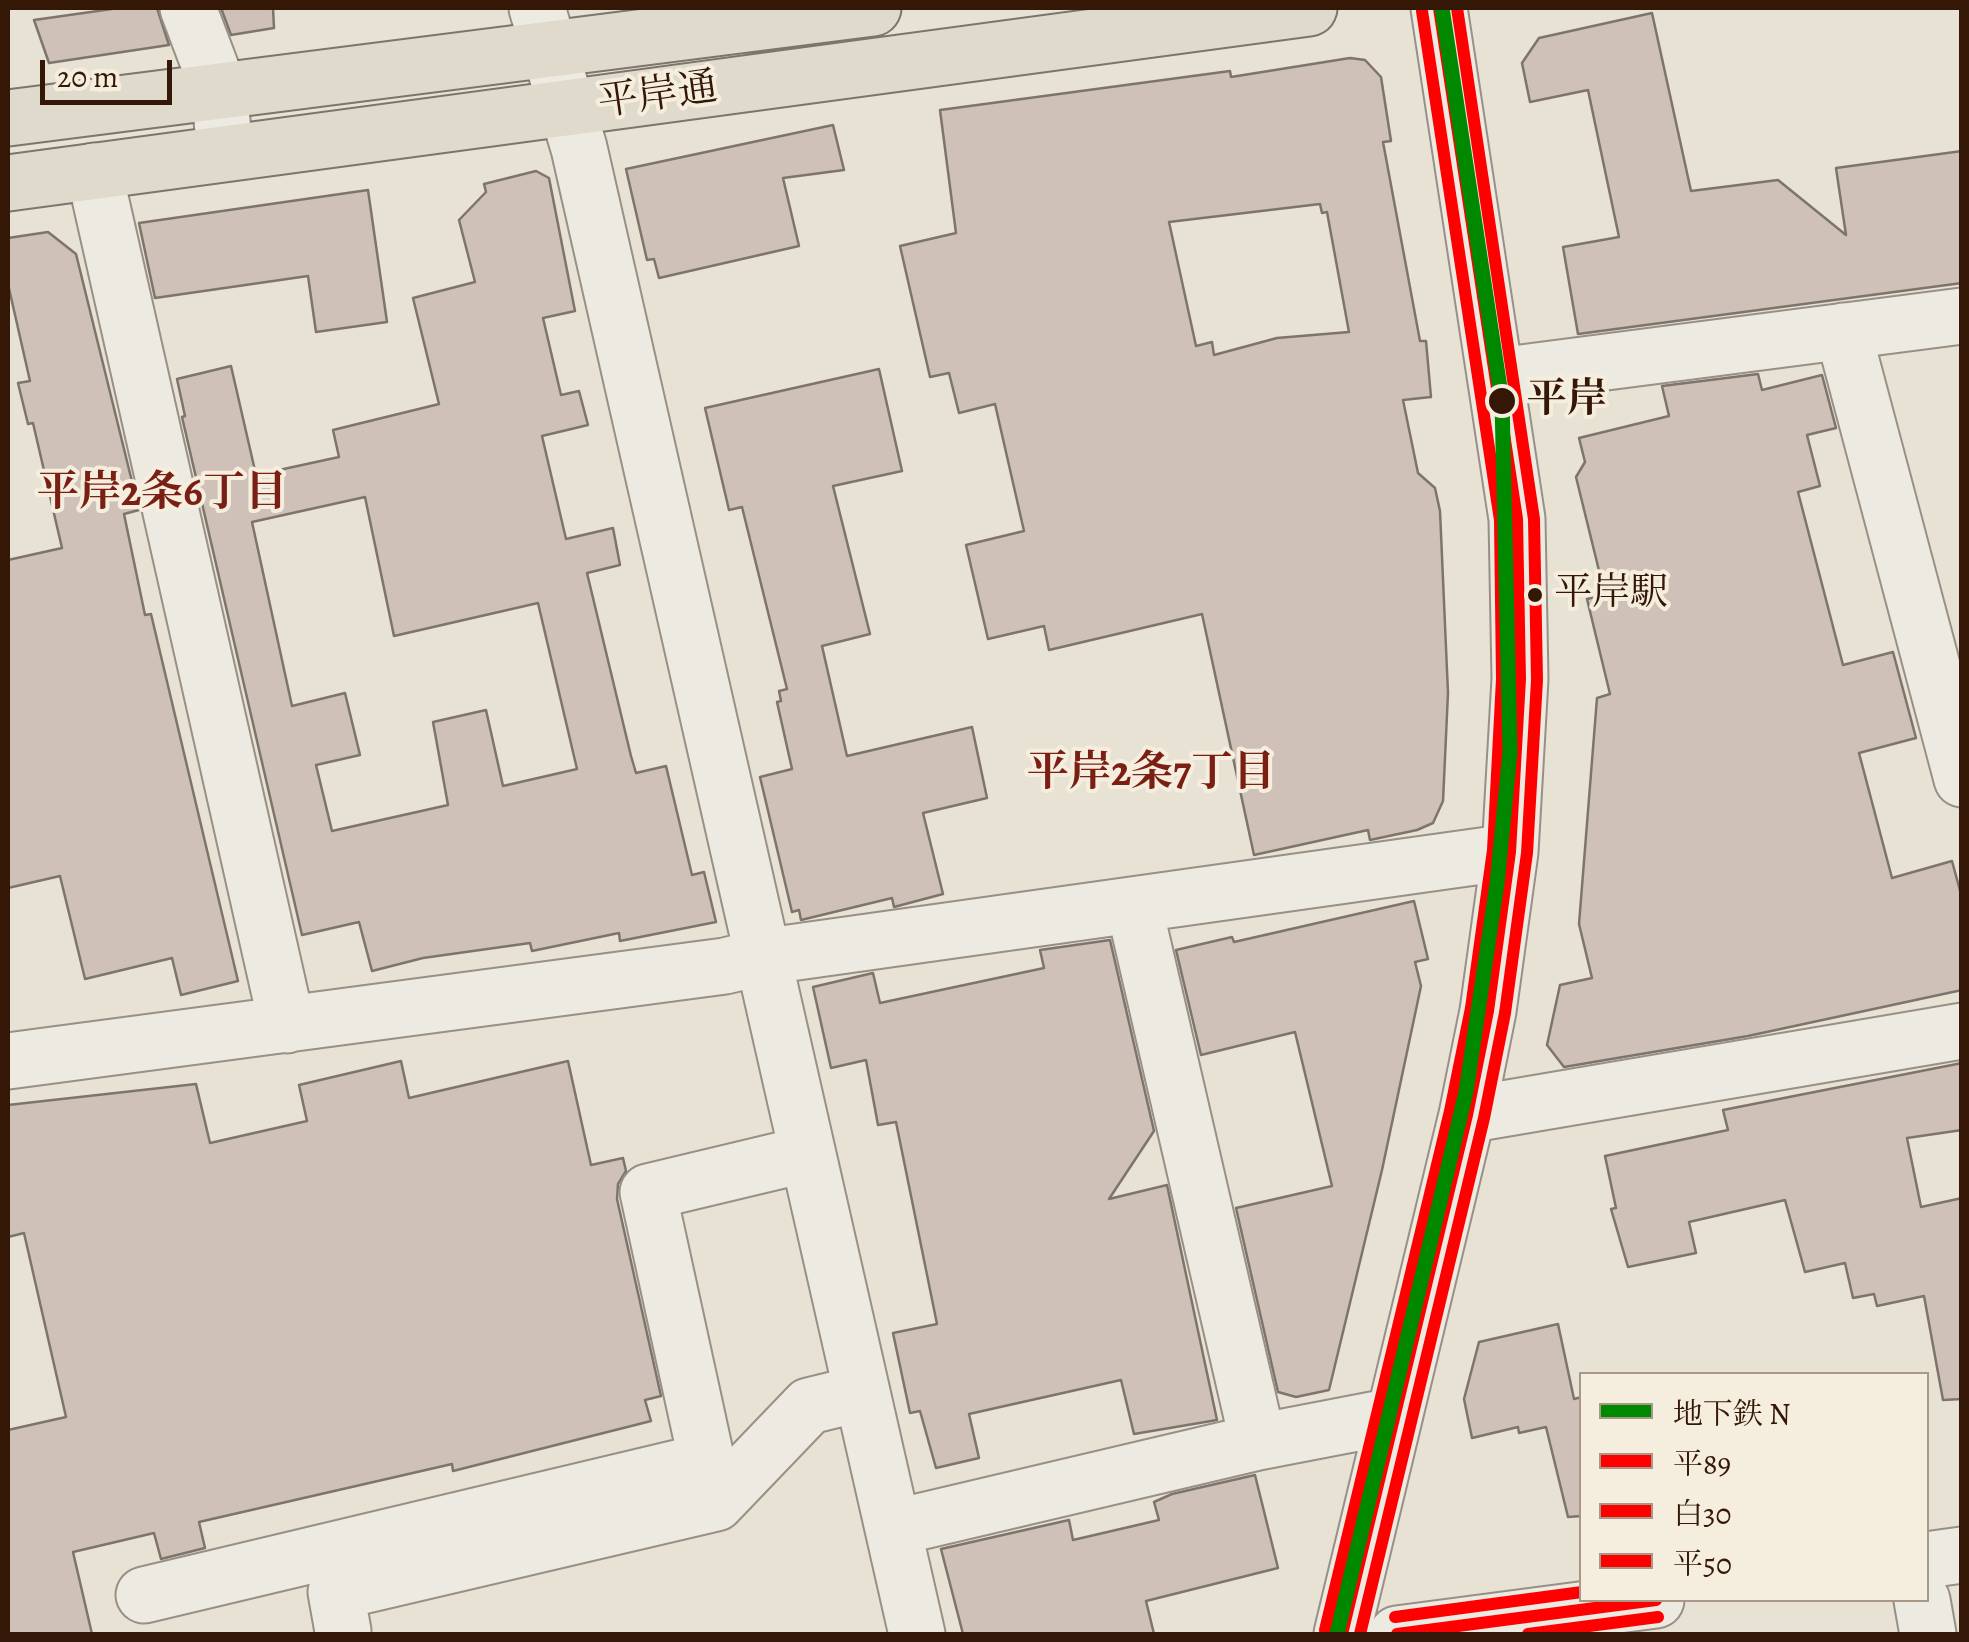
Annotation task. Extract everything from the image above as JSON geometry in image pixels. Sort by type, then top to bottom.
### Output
[{"type":"highway","name":"平岸通","points":[[8,118],[475,60],[542,27],[873,8]]},
{"type":"highway","name":"平岸通","points":[[8,183],[1309,8]]},
{"type":"street","points":[[188,8],[218,90],[226,151]]},
{"type":"street","points":[[1342,1634],[1467,1115],[1488,1011],[1510,852],[1520,679],[1517,539],[1498,376],[1439,8]]},
{"type":"street","points":[[542,27],[568,108],[917,1634]]},
{"type":"street","points":[[94,171],[287,1025]]},
{"type":"street","points":[[1498,376],[1962,316]]},
{"type":"street","points":[[1844,332],[1962,779]]},
{"type":"street","points":[[8,1061],[725,966],[761,956],[1510,852]]},
{"type":"street","points":[[1134,906],[1258,1442]]},
{"type":"street","points":[[1467,1115],[1962,1031]]},
{"type":"street","points":[[712,1482],[648,1192],[807,1154]]},
{"type":"street","points":[[344,1631],[336,1592],[712,1482],[809,1406],[862,1393]]},
{"type":"street","points":[[893,1528],[1258,1442],[1393,1416]]},
{"type":"street","points":[[144,1595],[712,1482]]},
{"type":"street","points":[[1929,1560],[1962,1555]]},
{"type":"street","points":[[1398,1634],[1641,1602]]},
{"type":"street","points":[[1673,1634],[1674,1602]]},
{"type":"street","points":[[1922,1602],[1928,1634]]},
{"type":"building","points":[[119,8],[157,8],[169,45],[49,63],[34,20]]},
{"type":"building","points":[[221,8],[273,8],[274,28],[231,35]]},
{"type":"building","points":[[1652,13],[1691,191],[1778,180],[1846,235],[1836,168],[1962,151],[1962,283],[1578,334],[1563,247],[1619,237],[1588,90],[1530,102],[1522,63],[1539,38]]},
{"type":"building","points":[[1350,58],[1365,60],[1381,77],[1391,141],[1383,142],[1420,341],[1426,341],[1431,397],[1403,400],[1418,473],[1435,488],[1440,511],[1448,693],[1443,801],[1433,823],[1370,840],[1368,830],[1254,855],[1202,614],[1049,650],[1044,626],[988,639],[966,545],[1024,531],[995,404],[959,413],[949,373],[930,377],[900,246],[956,233],[940,110],[1230,71],[1231,77]],"holes":[[[1320,204],[1322,213],[1327,212],[1349,332],[1277,338],[1214,355],[1212,342],[1196,346],[1169,222]]]},
{"type":"building","points":[[833,125],[844,170],[783,178],[799,246],[659,278],[654,259],[647,260],[626,169]]},
{"type":"building","points":[[536,171],[549,178],[575,311],[543,318],[561,395],[579,391],[588,425],[542,436],[566,539],[613,528],[620,565],[587,573],[631,756],[636,773],[666,766],[692,875],[704,872],[716,922],[620,941],[619,933],[532,951],[530,943],[423,958],[372,971],[359,922],[302,935],[182,417],[185,416],[177,379],[231,366],[256,475],[339,457],[333,430],[439,404],[413,298],[475,282],[459,220],[486,192],[484,184]],"holes":[[[365,497],[394,636],[538,603],[577,769],[503,786],[486,710],[433,722],[448,805],[332,831],[316,765],[360,755],[345,693],[292,706],[252,522]]]},
{"type":"building","points":[[368,190],[387,322],[316,332],[308,276],[155,298],[139,223]]},
{"type":"building","points":[[48,232],[76,254],[139,510],[124,514],[145,615],[151,614],[238,981],[181,995],[172,958],[85,979],[60,876],[8,888],[8,560],[62,548],[33,423],[28,424],[18,383],[30,381],[8,284],[8,238]]},
{"type":"building","points":[[879,369],[902,471],[833,486],[870,634],[822,646],[847,756],[972,727],[987,798],[923,813],[943,894],[894,907],[892,898],[801,920],[799,910],[792,912],[760,777],[792,769],[777,702],[781,701],[779,691],[787,689],[742,507],[729,510],[705,408]]},
{"type":"building","points":[[1758,374],[1762,390],[1822,375],[1836,428],[1807,435],[1820,486],[1798,492],[1843,665],[1893,652],[1916,738],[1859,753],[1892,878],[1952,861],[1962,898],[1962,990],[1748,1036],[1564,1067],[1547,1045],[1560,985],[1592,978],[1579,924],[1597,698],[1610,694],[1587,599],[1605,595],[1576,477],[1585,462],[1579,438],[1669,416],[1662,386]]},
{"type":"building","points":[[1414,901],[1428,959],[1415,962],[1421,986],[1382,1170],[1329,1390],[1296,1397],[1278,1392],[1236,1208],[1332,1186],[1295,1032],[1201,1055],[1176,950],[1232,937],[1234,942]]},
{"type":"building","points":[[1110,940],[1154,1131],[1109,1199],[1167,1185],[1217,1420],[1134,1434],[1121,1380],[969,1414],[979,1458],[936,1468],[920,1411],[910,1413],[893,1333],[937,1324],[896,1122],[878,1125],[866,1060],[831,1068],[813,987],[873,973],[880,1003],[1044,968],[1040,950]]},
{"type":"building","points":[[401,1061],[409,1098],[568,1061],[591,1165],[623,1158],[626,1171],[618,1184],[617,1199],[661,1396],[645,1400],[651,1421],[453,1471],[452,1464],[199,1522],[205,1548],[161,1559],[154,1533],[73,1552],[92,1634],[8,1634],[8,1430],[66,1417],[24,1233],[8,1237],[8,1105],[196,1084],[210,1143],[307,1121],[299,1085]]},
{"type":"building","points":[[1962,1063],[1962,1130],[1907,1138],[1921,1207],[1962,1198],[1962,1399],[1943,1400],[1924,1296],[1877,1306],[1874,1294],[1853,1298],[1845,1263],[1805,1272],[1785,1200],[1689,1222],[1696,1253],[1628,1267],[1611,1209],[1616,1208],[1605,1156],[1728,1130],[1723,1110]]},
{"type":"building","points":[[1558,1324],[1574,1399],[1579,1398],[1579,1516],[1568,1517],[1546,1427],[1519,1433],[1518,1427],[1472,1438],[1464,1399],[1479,1342]]},
{"type":"building","points":[[1255,1475],[1278,1568],[1146,1601],[1154,1634],[963,1634],[941,1549],[1069,1520],[1073,1540],[1159,1520],[1154,1502],[1172,1494]]},
{"type":"metro line","name":"N","points":[[1337,1634],[1466,1092],[1497,884],[1510,752],[1502,401],[1442,8]]},
{"type":"transit line","name":"平89","points":[[1342,1634],[1467,1115],[1488,1011],[1510,852],[1520,679],[1517,519],[1439,8]]},
{"type":"transit line","name":"白30","points":[[1360,1634],[1484,1118],[1505,1013],[1527,853],[1537,680],[1534,519],[1457,8]]},
{"type":"transit line","name":"平50","points":[[1325,1630],[1450,1111],[1471,1008],[1493,850],[1502,679],[1500,520],[1422,11]]},
{"type":"transit line","name":"平50","points":[[1395,1617],[1579,1592]]},
{"type":"transit line","name":"平89","points":[[1397,1634],[1641,1602]]},
{"type":"transit line","name":"白30","points":[[1528,1634],[1658,1617]]},
{"type":"place","name":"平岸","points":[[1502,401]]},
{"type":"place","name":"平岸駅","points":[[1535,595]]},
{"type":"district","name":"平岸2条6丁目","points":[[162,495]]},
{"type":"district","name":"平岸2条7丁目","points":[[1151,775]]}]
